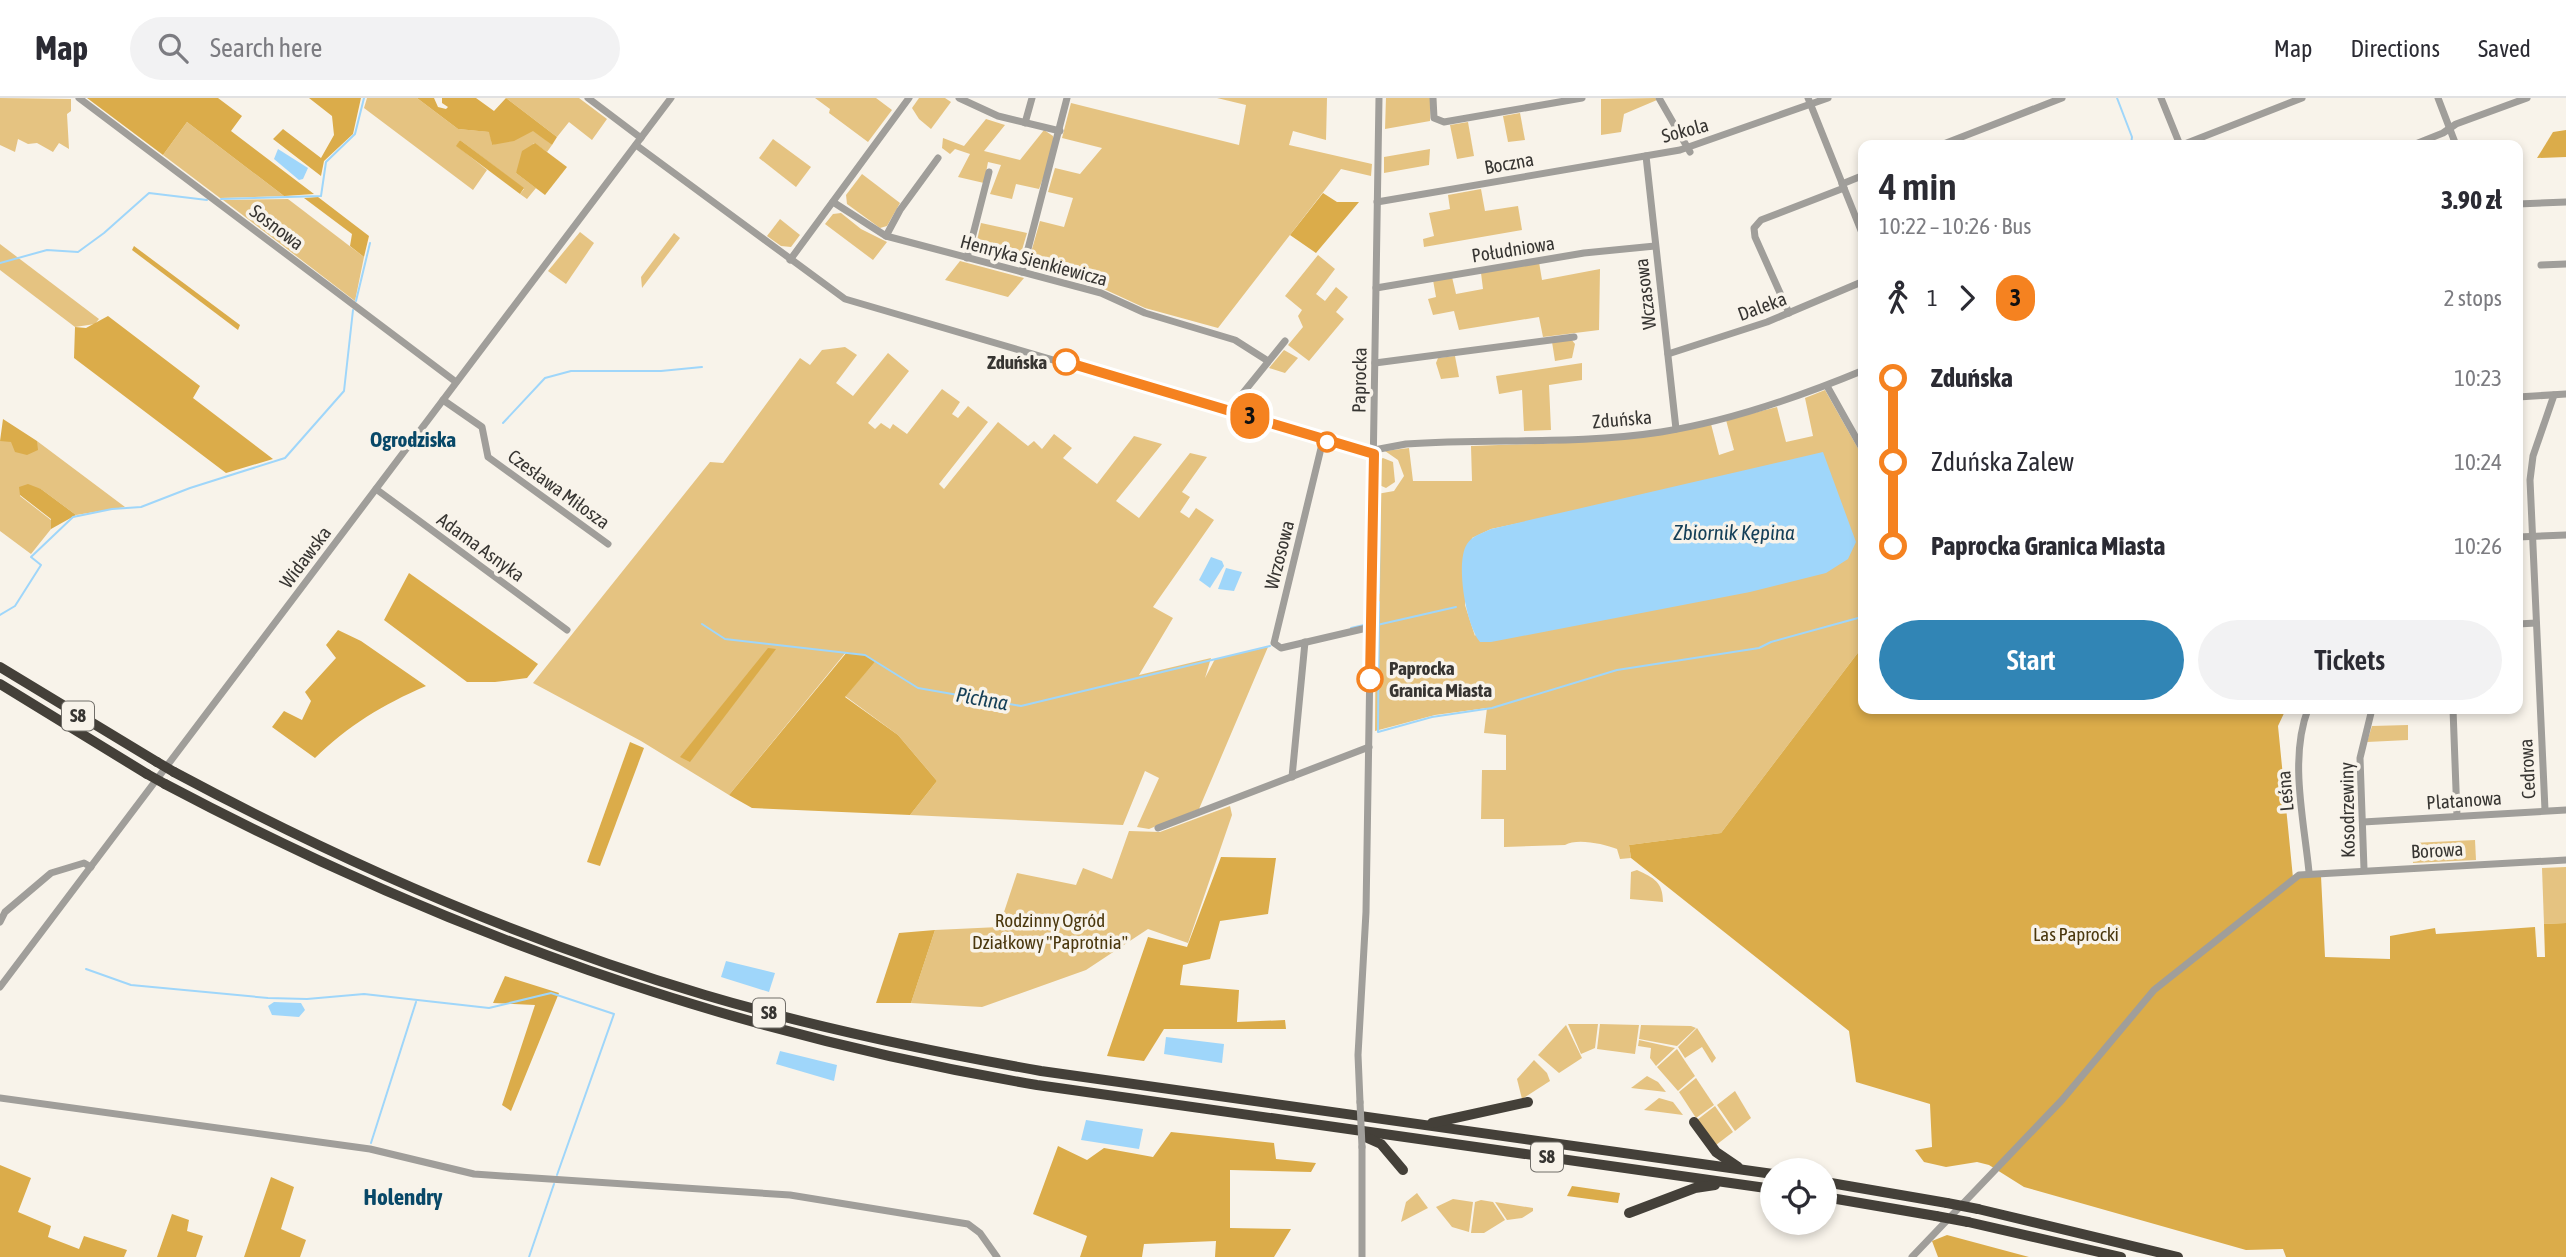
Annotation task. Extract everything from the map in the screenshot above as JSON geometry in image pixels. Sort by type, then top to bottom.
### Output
[{"type":"highway","name":"S8","points":[[0,667],[174,772],[307,840],[441,900],[582,955],[718,998],[871,1038],[979,1060],[1760,1172]]},
{"type":"highway","name":"S8","points":[[0,684],[164,784],[309,858],[427,911],[571,966],[720,1014],[849,1048],[975,1075],[1760,1187]]},
{"type":"highway","points":[[1414,1124],[1454,1121],[1528,1102]]},
{"type":"highway","points":[[1694,1122],[1716,1152],[1744,1170]]},
{"type":"highway","points":[[1346,1129],[1381,1144],[1403,1170]]},
{"type":"highway","points":[[1837,1184],[1978,1209],[2178,1257]]},
{"type":"highway","points":[[1629,1213],[1695,1188],[1747,1185]]},
{"type":"highway","points":[[1837,1198],[1968,1222],[2121,1257]]},
{"type":"street","name":"Sosnowa","points":[[79,98],[456,382]]},
{"type":"street","name":"Zduńska","points":[[588,98],[638,142],[790,260],[832,291],[854,302],[1230,410],[1323,440],[1374,452],[1416,443],[1600,438],[1676,429],[1800,397],[1858,373]]},
{"type":"street","name":"Widawska","points":[[0,987],[671,98]]},
{"type":"street","points":[[790,260],[909,98]]},
{"type":"street","points":[[958,98],[989,113],[1060,131]]},
{"type":"street","points":[[1025,123],[1032,98]]},
{"type":"street","points":[[1022,272],[1067,98]]},
{"type":"street","name":"Paprocka","points":[[1362,1257],[1362,1147],[1358,1055],[1366,912],[1370,747],[1379,98]]},
{"type":"street","points":[[1433,98],[1434,118],[1444,122],[1582,98]]},
{"type":"street","points":[[1659,98],[1689,150]]},
{"type":"street","name":"Sokola","points":[[1646,156],[1689,150],[1809,101],[1828,98]]},
{"type":"street","points":[[1954,140],[2062,98]]},
{"type":"street","points":[[2161,98],[2179,140]]},
{"type":"street","points":[[2194,140],[2302,98]]},
{"type":"street","points":[[2438,98],[2454,140]]},
{"type":"street","points":[[2425,140],[2507,101],[2527,98]]},
{"type":"street","points":[[1809,101],[1858,223]]},
{"type":"street","name":"Boczna","points":[[1377,202],[1646,156]]},
{"type":"street","name":"Wczasowa","points":[[1646,156],[1676,429]]},
{"type":"street","points":[[886,236],[900,209],[938,158]]},
{"type":"street","points":[[967,258],[989,172]]},
{"type":"street","points":[[1789,313],[1755,237],[1754,228],[1761,220],[1858,179]]},
{"type":"street","name":"Henryka Sienkiewicza","points":[[833,202],[886,236],[1101,293],[1145,313],[1235,340],[1268,360]]},
{"type":"street","points":[[2523,204],[2566,202]]},
{"type":"street","name":"Południowa","points":[[1376,288],[1584,253],[1655,247]]},
{"type":"street","points":[[2541,265],[2566,264]]},
{"type":"street","name":"Daleka","points":[[1668,354],[1789,313],[1858,284]]},
{"type":"street","points":[[1375,363],[1574,337]]},
{"type":"street","points":[[1230,410],[1285,341]]},
{"type":"street","points":[[1827,386],[1858,441]]},
{"type":"street","points":[[2523,397],[2566,394]]},
{"type":"street","name":"Cedrowa","points":[[2545,810],[2530,480],[2533,456],[2554,395]]},
{"type":"street","name":"Czesława Miłosza","points":[[443,400],[482,427],[488,457],[608,544]]},
{"type":"street","name":"Wrzosowa","points":[[1323,440],[1274,640],[1278,648],[1371,627]]},
{"type":"street","name":"Adama Asnyka","points":[[376,489],[567,630]]},
{"type":"street","points":[[2523,537],[2566,535]]},
{"type":"street","points":[[2523,624],[2536,623]]},
{"type":"street","points":[[1292,777],[1306,642]]},
{"type":"street","name":"Leśna","points":[[2307,714],[2298,763],[2309,872]]},
{"type":"street","name":"Kosodrzewiny","points":[[2364,869],[2360,758],[2371,714]]},
{"type":"street","points":[[2453,714],[2457,817]]},
{"type":"street","points":[[1157,828],[1370,747]]},
{"type":"street","name":"Platanowa","points":[[2363,822],[2566,810]]},
{"type":"street","name":"Borowa","points":[[2309,872],[2566,860]]},
{"type":"street","points":[[0,922],[3,914],[54,872],[84,863],[91,867]]},
{"type":"street","points":[[1912,1257],[2062,1100],[2154,990],[2285,885],[2309,872]]},
{"type":"street","points":[[0,1098],[370,1149],[474,1174],[748,1191],[864,1206],[968,1224],[980,1233],[997,1257]]},
{"type":"green space","points":[[0,98],[71,99],[71,111],[67,114],[69,149],[59,143],[53,152],[37,143],[28,144],[18,139],[15,152],[0,145]]},
{"type":"green space","points":[[87,98],[218,98],[242,116],[231,131],[314,194],[284,196],[187,122],[163,155]]},
{"type":"green space","points":[[309,98],[361,98],[353,134],[324,161],[321,176],[273,139],[283,129],[321,158],[334,135],[332,116]]},
{"type":"green space","points":[[367,98],[417,98],[458,129],[490,132],[492,145],[534,130],[552,145],[547,152],[534,143],[516,173],[536,188],[527,199],[520,194],[524,189],[460,140],[457,146],[487,170],[473,190],[364,108]]},
{"type":"green space","points":[[417,98],[434,98],[438,107],[446,109],[448,107],[442,103],[442,98],[476,98],[494,111],[506,98],[557,137],[552,145],[533,131],[514,141],[492,145],[489,132],[458,129]]},
{"type":"green space","points":[[506,98],[579,98],[607,119],[592,140],[569,122],[557,137]]},
{"type":"green space","points":[[815,98],[876,98],[892,110],[868,142],[829,113],[830,109]]},
{"type":"green space","points":[[919,98],[945,98],[951,102],[931,129],[919,119],[912,108]]},
{"type":"green space","points":[[1217,98],[1327,98],[1326,140],[1293,131],[1289,145],[1372,164],[1371,176],[1341,169],[1218,328],[1145,308],[1093,284],[1031,268],[1028,263],[1040,221],[1064,227],[1073,198],[1048,192],[1055,168],[1080,174],[1102,148],[1062,138],[1071,103],[1239,145],[1246,105]]},
{"type":"green space","points":[[1386,98],[1431,98],[1430,121],[1385,129]]},
{"type":"green space","points":[[1601,99],[1657,100],[1624,114],[1621,132],[1601,135]]},
{"type":"green space","points":[[1520,113],[1525,140],[1508,142],[1503,116]]},
{"type":"green space","points":[[986,119],[1005,125],[984,151],[1020,160],[1044,130],[1053,136],[1054,149],[1039,189],[1016,184],[1012,199],[990,194],[1001,165],[988,162],[984,183],[958,177],[970,154],[955,149],[950,154],[942,148],[943,138],[964,146]]},
{"type":"green space","points":[[187,122],[284,196],[220,198],[163,155]]},
{"type":"green space","points":[[1468,122],[1474,156],[1457,159],[1450,125]]},
{"type":"green space","points":[[2566,130],[2566,157],[2537,158],[2553,132]]},
{"type":"green space","points":[[773,139],[811,167],[796,187],[759,158]]},
{"type":"green space","points":[[460,140],[524,188],[520,194],[456,146]]},
{"type":"green space","points":[[535,143],[567,167],[545,195],[516,173],[522,151]]},
{"type":"green space","points":[[1430,149],[1429,165],[1384,173],[1384,157]]},
{"type":"green space","points":[[862,174],[900,203],[887,226],[880,228],[847,204],[846,195]]},
{"type":"green space","points":[[1481,189],[1485,211],[1518,206],[1522,230],[1424,247],[1423,239],[1434,236],[1429,213],[1450,209],[1448,195]]},
{"type":"green space","points":[[1323,193],[1337,202],[1359,202],[1316,253],[1290,235]]},
{"type":"green space","points":[[318,197],[369,236],[364,257],[350,246],[352,234],[304,198]]},
{"type":"green space","points":[[288,199],[364,257],[355,301],[223,200]]},
{"type":"green space","points":[[841,213],[861,229],[887,242],[873,260],[825,224],[833,214]]},
{"type":"green space","points":[[780,219],[800,235],[791,247],[781,246],[767,236]]},
{"type":"green space","points":[[981,223],[1027,233],[1019,260],[1014,264],[978,255],[975,249]]},
{"type":"green space","points":[[580,232],[594,243],[566,284],[548,271]]},
{"type":"green space","points":[[674,233],[680,238],[642,288],[641,277]]},
{"type":"green space","points":[[0,244],[99,319],[95,324],[75,327],[0,270]]},
{"type":"green space","points":[[134,246],[240,325],[238,330],[132,250]]},
{"type":"green space","points":[[1318,255],[1335,269],[1316,294],[1325,301],[1336,287],[1348,297],[1336,312],[1344,319],[1309,361],[1288,345],[1303,327],[1298,316],[1302,310],[1285,296]]},
{"type":"green space","points":[[960,261],[1024,278],[1008,297],[945,280]]},
{"type":"green space","points":[[1539,262],[1542,280],[1600,269],[1599,330],[1543,337],[1539,317],[1459,330],[1454,311],[1433,315],[1428,299],[1436,297],[1433,280],[1452,277],[1456,294],[1483,289],[1481,273]]},
{"type":"green space","points":[[108,316],[200,386],[193,398],[273,459],[226,473],[74,358],[75,327],[86,328]]},
{"type":"green space","points":[[1571,339],[1575,344],[1572,358],[1555,361],[1552,342]]},
{"type":"green space","points":[[845,347],[857,355],[836,383],[853,396],[888,353],[909,371],[868,423],[875,429],[881,423],[890,429],[893,424],[907,434],[942,389],[960,402],[952,414],[958,418],[968,406],[988,422],[939,484],[944,489],[998,422],[1028,446],[1034,441],[1042,449],[1054,434],[1072,448],[1063,458],[1097,484],[1134,436],[1162,444],[1116,501],[1139,518],[1190,453],[1207,457],[1182,492],[1190,497],[1180,512],[1189,518],[1196,508],[1214,520],[1153,607],[1173,618],[1139,675],[1211,658],[1205,678],[1215,659],[1268,647],[1199,809],[1149,829],[1137,827],[1159,778],[1145,771],[1123,825],[910,815],[937,781],[898,735],[845,696],[875,662],[846,652],[729,795],[641,741],[533,683],[710,462],[723,463],[800,358],[810,365],[822,350]]},
{"type":"green space","points":[[1284,350],[1298,358],[1285,373],[1269,368]]},
{"type":"green space","points":[[1455,356],[1459,377],[1441,379],[1436,363],[1438,358]]},
{"type":"green space","points":[[1582,363],[1582,380],[1549,385],[1551,430],[1524,431],[1522,390],[1499,394],[1496,376]]},
{"type":"green space","points":[[1825,390],[1858,448],[1858,653],[1721,833],[1629,845],[1631,858],[1620,859],[1617,849],[1591,842],[1504,847],[1504,819],[1481,819],[1482,770],[1506,770],[1506,735],[1484,733],[1487,708],[1435,715],[1375,731],[1377,494],[1394,491],[1404,476],[1398,460],[1385,451],[1409,448],[1413,481],[1472,481],[1471,446],[1622,439],[1711,424],[1719,455],[1734,450],[1726,420],[1777,407],[1786,442],[1813,436],[1805,398]],"holes":[[[1558,515],[1475,636],[1465,605],[1472,538],[1491,529]]]},
{"type":"green space","points":[[3,419],[37,441],[38,450],[27,455],[15,452],[11,442],[0,441]]},
{"type":"green space","points":[[6,440],[37,450],[37,441],[125,507],[76,515],[41,489],[20,487],[20,496],[51,520],[51,529],[31,554],[0,531],[0,441]]},
{"type":"green space","points":[[1383,458],[1393,462],[1395,482],[1386,488],[1377,484],[1377,461]]},
{"type":"green space","points":[[28,484],[41,489],[76,515],[51,529],[51,519],[20,495],[19,487]]},
{"type":"green space","points":[[409,573],[538,664],[527,678],[467,682],[384,620]]},
{"type":"green space","points":[[338,630],[361,641],[426,686],[367,717],[315,758],[272,727],[284,711],[302,720],[311,701],[305,692],[336,658],[326,645]]},
{"type":"green space","points":[[768,648],[776,649],[690,762],[680,757]]},
{"type":"green space","points":[[847,652],[865,655],[875,662],[845,697],[898,735],[937,781],[910,815],[752,808],[729,795]]},
{"type":"green space","name":"Las Paprocki","points":[[1858,653],[1858,714],[2284,714],[2278,726],[2293,878],[2321,876],[2325,957],[2390,959],[2390,936],[2435,928],[2436,934],[2535,927],[2537,957],[2545,957],[2544,924],[2566,923],[2566,1257],[2286,1257],[2283,1249],[2246,1250],[2024,1187],[1989,1165],[1977,1162],[1946,1167],[1924,1162],[1915,1150],[1932,1147],[1930,1104],[1856,1082],[1849,1031],[1631,858],[1629,845],[1721,833]]},
{"type":"green space","points":[[2408,725],[2408,740],[2367,742],[2372,726]]},
{"type":"green space","points":[[630,742],[644,748],[600,866],[587,862]]},
{"type":"green space","name":"Rodzinny Ogród Działkowy \"Paprotnia\"","points":[[1230,806],[1232,815],[1188,943],[1148,929],[1086,970],[982,1007],[911,1003],[935,930],[999,927],[1017,873],[1076,885],[1083,868],[1112,879],[1129,831],[1160,832]]},
{"type":"green space","points":[[2475,840],[2476,860],[2413,863],[2412,843]]},
{"type":"green space","points":[[1221,857],[1276,858],[1268,914],[1220,921],[1210,959],[1183,965],[1180,985],[1239,990],[1237,1022],[1285,1020],[1286,1029],[1164,1029],[1144,1061],[1107,1056],[1148,937],[1187,947]]},
{"type":"green space","points":[[2566,867],[2566,923],[2544,924],[2542,868]]},
{"type":"green space","points":[[1637,870],[1659,885],[1663,902],[1630,899],[1631,872]]},
{"type":"green space","points":[[935,930],[911,1003],[876,1003],[899,933]]},
{"type":"green space","points":[[505,976],[559,993],[511,1111],[502,1105],[535,1005],[493,1003]]},
{"type":"green space","points":[[1568,1024],[1598,1024],[1595,1048],[1581,1054]]},
{"type":"green space","points":[[1600,1024],[1639,1025],[1635,1054],[1597,1049]]},
{"type":"green space","points":[[1566,1025],[1582,1058],[1559,1073],[1538,1055]]},
{"type":"green space","points":[[1641,1025],[1696,1028],[1677,1046],[1639,1039]]},
{"type":"green space","points":[[1697,1028],[1716,1058],[1712,1063],[1702,1047],[1685,1058],[1678,1047]]},
{"type":"green space","points":[[1639,1040],[1675,1048],[1656,1066],[1650,1058],[1651,1048],[1638,1046]]},
{"type":"green space","points":[[1677,1049],[1695,1076],[1678,1091],[1657,1067]]},
{"type":"green space","points":[[1534,1060],[1547,1073],[1550,1081],[1522,1099],[1517,1079]]},
{"type":"green space","points":[[1647,1076],[1658,1082],[1666,1092],[1631,1088]]},
{"type":"green space","points":[[1696,1078],[1714,1105],[1696,1118],[1679,1092]]},
{"type":"green space","points":[[1735,1091],[1751,1118],[1735,1131],[1717,1105]]},
{"type":"green space","points":[[1659,1098],[1673,1102],[1683,1115],[1644,1110]]},
{"type":"green space","points":[[1715,1106],[1733,1132],[1716,1145],[1697,1120]]},
{"type":"green space","points":[[1171,1132],[1274,1143],[1276,1159],[1316,1163],[1311,1172],[1230,1170],[1230,1228],[1291,1229],[1274,1257],[1215,1257],[1216,1241],[1144,1244],[1142,1257],[1080,1257],[1087,1236],[1033,1214],[1058,1146],[1087,1160],[1104,1148],[1153,1157]]},
{"type":"green space","points":[[0,1165],[31,1178],[18,1212],[51,1226],[48,1237],[79,1249],[84,1236],[127,1250],[124,1257],[0,1257]]},
{"type":"green space","points":[[271,1177],[294,1187],[281,1229],[306,1240],[300,1257],[244,1257]]},
{"type":"green space","points":[[1572,1186],[1620,1193],[1618,1203],[1567,1196]]},
{"type":"green space","points":[[1417,1193],[1428,1208],[1401,1222],[1406,1202]]},
{"type":"green space","points":[[1453,1199],[1473,1202],[1469,1232],[1452,1227],[1436,1207]]},
{"type":"green space","points":[[1475,1202],[1493,1202],[1505,1220],[1484,1233],[1471,1233]]},
{"type":"green space","points":[[1495,1202],[1533,1208],[1533,1211],[1522,1218],[1507,1220]]},
{"type":"green space","points":[[172,1214],[189,1220],[187,1231],[203,1236],[196,1257],[157,1257]]},
{"type":"green space","points":[[1947,1235],[2029,1257],[1938,1257],[1932,1241]]},
{"type":"water","points":[[278,149],[308,168],[303,179],[299,180],[274,159]]},
{"type":"water","name":"Zbiornik Kępina","points":[[1823,452],[1856,542],[1848,559],[1826,573],[1750,592],[1491,642],[1480,642],[1475,634],[1464,594],[1462,565],[1467,544],[1478,535],[1491,529]]},
{"type":"water","points":[[1211,557],[1222,561],[1224,566],[1210,588],[1199,580]]},
{"type":"water","points":[[1226,568],[1242,572],[1234,591],[1218,589]]},
{"type":"water","points":[[726,961],[775,973],[769,992],[721,977]]},
{"type":"water","points":[[274,1002],[301,1003],[305,1010],[299,1017],[272,1015],[268,1006]]},
{"type":"water","points":[[1166,1037],[1224,1044],[1222,1063],[1164,1054]]},
{"type":"water","points":[[780,1051],[837,1065],[834,1081],[776,1064]]},
{"type":"water","points":[[1086,1120],[1143,1129],[1139,1149],[1081,1140]]},
{"type":"waterway","points":[[221,199],[321,196],[326,162],[355,134],[364,98]]},
{"type":"waterway","name":"Pichna","points":[[2117,98],[2132,140]]},
{"type":"waterway","points":[[0,263],[47,250],[78,252],[149,193],[207,200]]},
{"type":"waterway","points":[[356,301],[370,243]]},
{"type":"waterway","points":[[0,615],[15,606],[41,565],[31,557],[73,517],[112,509],[141,507],[190,488],[285,458],[344,391],[353,310]]},
{"type":"waterway","points":[[503,423],[545,378],[571,371],[661,371],[702,367]]},
{"type":"waterway","points":[[1380,464],[1380,486]]},
{"type":"waterway","points":[[1379,593],[1380,495]]},
{"type":"waterway","points":[[1379,602],[1378,732],[1432,717],[1492,708],[1617,670],[1759,648],[1771,642],[1858,618]]},
{"type":"waterway","points":[[1377,625],[1456,607]]},
{"type":"waterway","name":"Pichna","points":[[702,624],[725,639],[865,655],[918,688],[1021,706],[1270,646]]},
{"type":"waterway","name":"Pichna","points":[[1351,628],[1364,625]]},
{"type":"waterway","points":[[86,969],[131,985],[268,998],[307,999],[364,994],[489,1008],[551,993],[614,1014],[557,1175]]},
{"type":"waterway","points":[[371,1143],[416,1002]]},
{"type":"waterway","points":[[529,1257],[554,1184]]},
{"type":"bus line","name":"3","points":[[1066,362],[1374,454],[1370,679]]},
{"type":"place","name":"Zduńska","points":[[1066,362]]},
{"type":"place","name":"Paprocka Granica Miasta","points":[[1370,679]]},
{"type":"district","name":"Ogrodziska","points":[[413,440]]},
{"type":"district","name":"Holendry","points":[[403,1197]]}]
